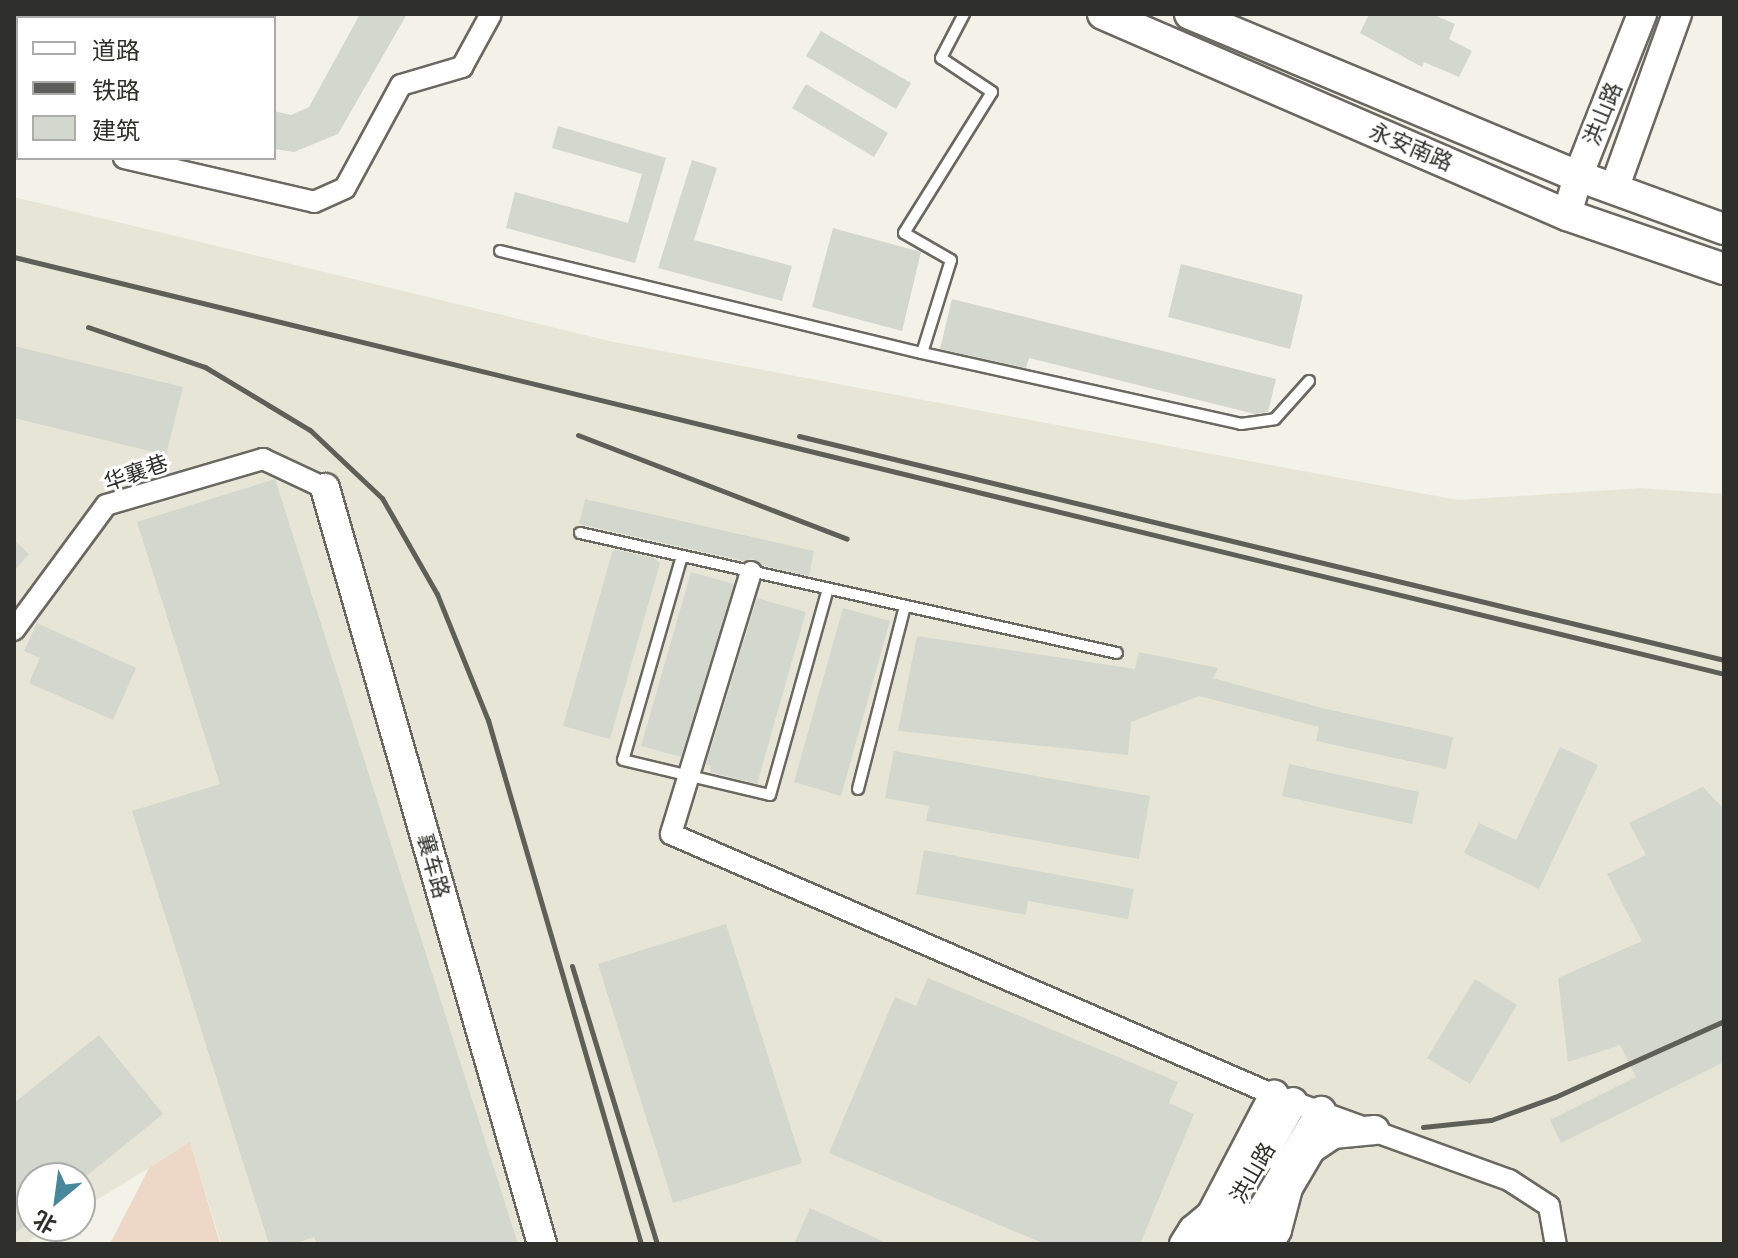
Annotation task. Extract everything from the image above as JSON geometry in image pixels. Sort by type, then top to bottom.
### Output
[{"type":"main road","name":"永安南路","points":[[1103,14],[1567,215],[1724,269]]},
{"type":"main road","name":"永安南路","points":[[1190,14],[1578,176],[1724,229]]},
{"type":"street","points":[[133,160],[314,202],[345,188],[401,85],[462,67],[491,14]]},
{"type":"street","name":"洪山路","points":[[1567,215],[1578,176],[1642,14]]},
{"type":"street","name":"洪山路","points":[[1614,189],[1677,14]]},
{"type":"street","name":"华襄巷","points":[[14,630],[106,505],[263,459],[325,488]]},
{"type":"street","name":"襄车路","points":[[325,488],[542,1244]]},
{"type":"street","points":[[751,572],[671,834],[1284,1098],[1509,1180],[1549,1206],[1556,1244]]},
{"type":"street","points":[[1184,1244],[1193,1230],[1211,1215],[1284,1098]]},
{"type":"street","name":"洪山路","points":[[1212,1244],[1284,1098]]},
{"type":"street","name":"洪山路","points":[[1242,1244],[1321,1111]]},
{"type":"street","points":[[1269,1244],[1277,1230],[1288,1188],[1311,1149],[1333,1134],[1375,1130]]},
{"type":"lane","points":[[922,353],[951,260],[904,233],[992,92],[941,58],[964,14]]},
{"type":"lane","points":[[500,251],[922,353],[1241,424],[1275,419],[1309,381]]},
{"type":"lane","points":[[580,533],[1117,653]]},
{"type":"lane","points":[[682,556],[623,760],[689,777],[770,795],[828,589]]},
{"type":"lane","points":[[858,789],[905,606]]},
{"type":"shaded area","points":[[14,197],[614,342],[1458,500],[1640,488],[1724,494],[1724,1244],[221,1244],[190,1143],[96,1200],[96,1162],[16,1162],[16,1242],[27,1242],[14,1244]]},
{"type":"shaded area","points":[[190,1142],[220,1244],[111,1242],[149,1168]]},
{"type":"building","points":[[360,14],[407,14],[338,134],[294,152],[276,149],[276,111],[291,115],[309,107]]},
{"type":"building","points":[[1369,14],[1432,14],[1455,24],[1449,39],[1472,51],[1459,77],[1424,62],[1422,67],[1360,33]]},
{"type":"building","points":[[821,31],[911,83],[896,109],[806,56]]},
{"type":"building","points":[[806,84],[888,133],[874,157],[792,108]]},
{"type":"building","points":[[558,126],[666,158],[635,263],[506,228],[515,192],[628,223],[642,174],[552,148]]},
{"type":"building","points":[[692,160],[717,168],[694,240],[792,266],[782,301],[658,268]]},
{"type":"building","points":[[833,228],[921,252],[902,331],[812,307]]},
{"type":"building","points":[[1181,264],[1303,295],[1290,349],[1168,317]]},
{"type":"building","points":[[952,299],[1276,379],[1268,412],[1255,414],[1029,358],[1026,368],[940,349]]},
{"type":"building","points":[[14,346],[183,387],[166,455],[14,418]]},
{"type":"building","points":[[275,479],[518,1244],[317,1244],[314,1237],[292,1244],[269,1244],[132,811],[220,784],[137,522]]},
{"type":"building","points":[[585,499],[814,551],[809,576],[762,565],[754,559],[744,561],[579,524]]},
{"type":"building","points":[[14,540],[29,554],[14,571]]},
{"type":"building","points":[[613,549],[654,558],[660,563],[610,739],[563,726]]},
{"type":"building","points":[[691,572],[734,584],[681,757],[641,746]]},
{"type":"building","points":[[757,598],[806,612],[757,784],[710,772],[711,766],[706,765]]},
{"type":"building","points":[[843,608],[890,621],[841,796],[794,782]]},
{"type":"building","points":[[37,623],[136,668],[113,720],[29,683],[40,658],[24,651]]},
{"type":"building","points":[[917,636],[1135,669],[1139,652],[1218,668],[1213,678],[1322,708],[1453,737],[1446,769],[1316,741],[1319,727],[1199,696],[1131,722],[1128,755],[898,731]]},
{"type":"building","points":[[1560,747],[1598,765],[1539,889],[1464,853],[1479,823],[1516,840]]},
{"type":"building","points":[[894,751],[1150,796],[1139,859],[926,821],[929,806],[885,798]]},
{"type":"building","points":[[1289,764],[1419,792],[1412,824],[1282,796]]},
{"type":"building","points":[[1703,787],[1724,809],[1724,1062],[1561,1143],[1550,1120],[1636,1077],[1620,1045],[1568,1062],[1558,978],[1642,941],[1607,874],[1646,855],[1629,823]]},
{"type":"building","points":[[924,850],[1134,889],[1128,919],[1028,901],[1026,915],[916,894]]},
{"type":"building","points":[[726,924],[802,1163],[673,1203],[598,964]]},
{"type":"building","points":[[928,978],[1178,1082],[1169,1103],[1194,1114],[1140,1244],[1045,1244],[829,1153],[895,997],[916,1006]]},
{"type":"building","points":[[1475,979],[1517,1005],[1470,1084],[1427,1058]]},
{"type":"building","points":[[99,1035],[163,1114],[96,1168],[96,1162],[16,1162],[14,1234],[14,1103]]},
{"type":"building","points":[[810,1208],[889,1244],[794,1244]]},
{"type":"railway","points":[[14,257],[1724,674]]},
{"type":"railway","points":[[88,327],[205,367],[310,430],[382,498],[437,594],[488,720],[641,1244]]},
{"type":"railway","points":[[578,435],[847,539]]},
{"type":"railway","points":[[799,436],[1724,660]]},
{"type":"railway","points":[[572,966],[657,1244]]},
{"type":"railway","points":[[1423,1127],[1491,1120],[1555,1097],[1724,1021]]}]
